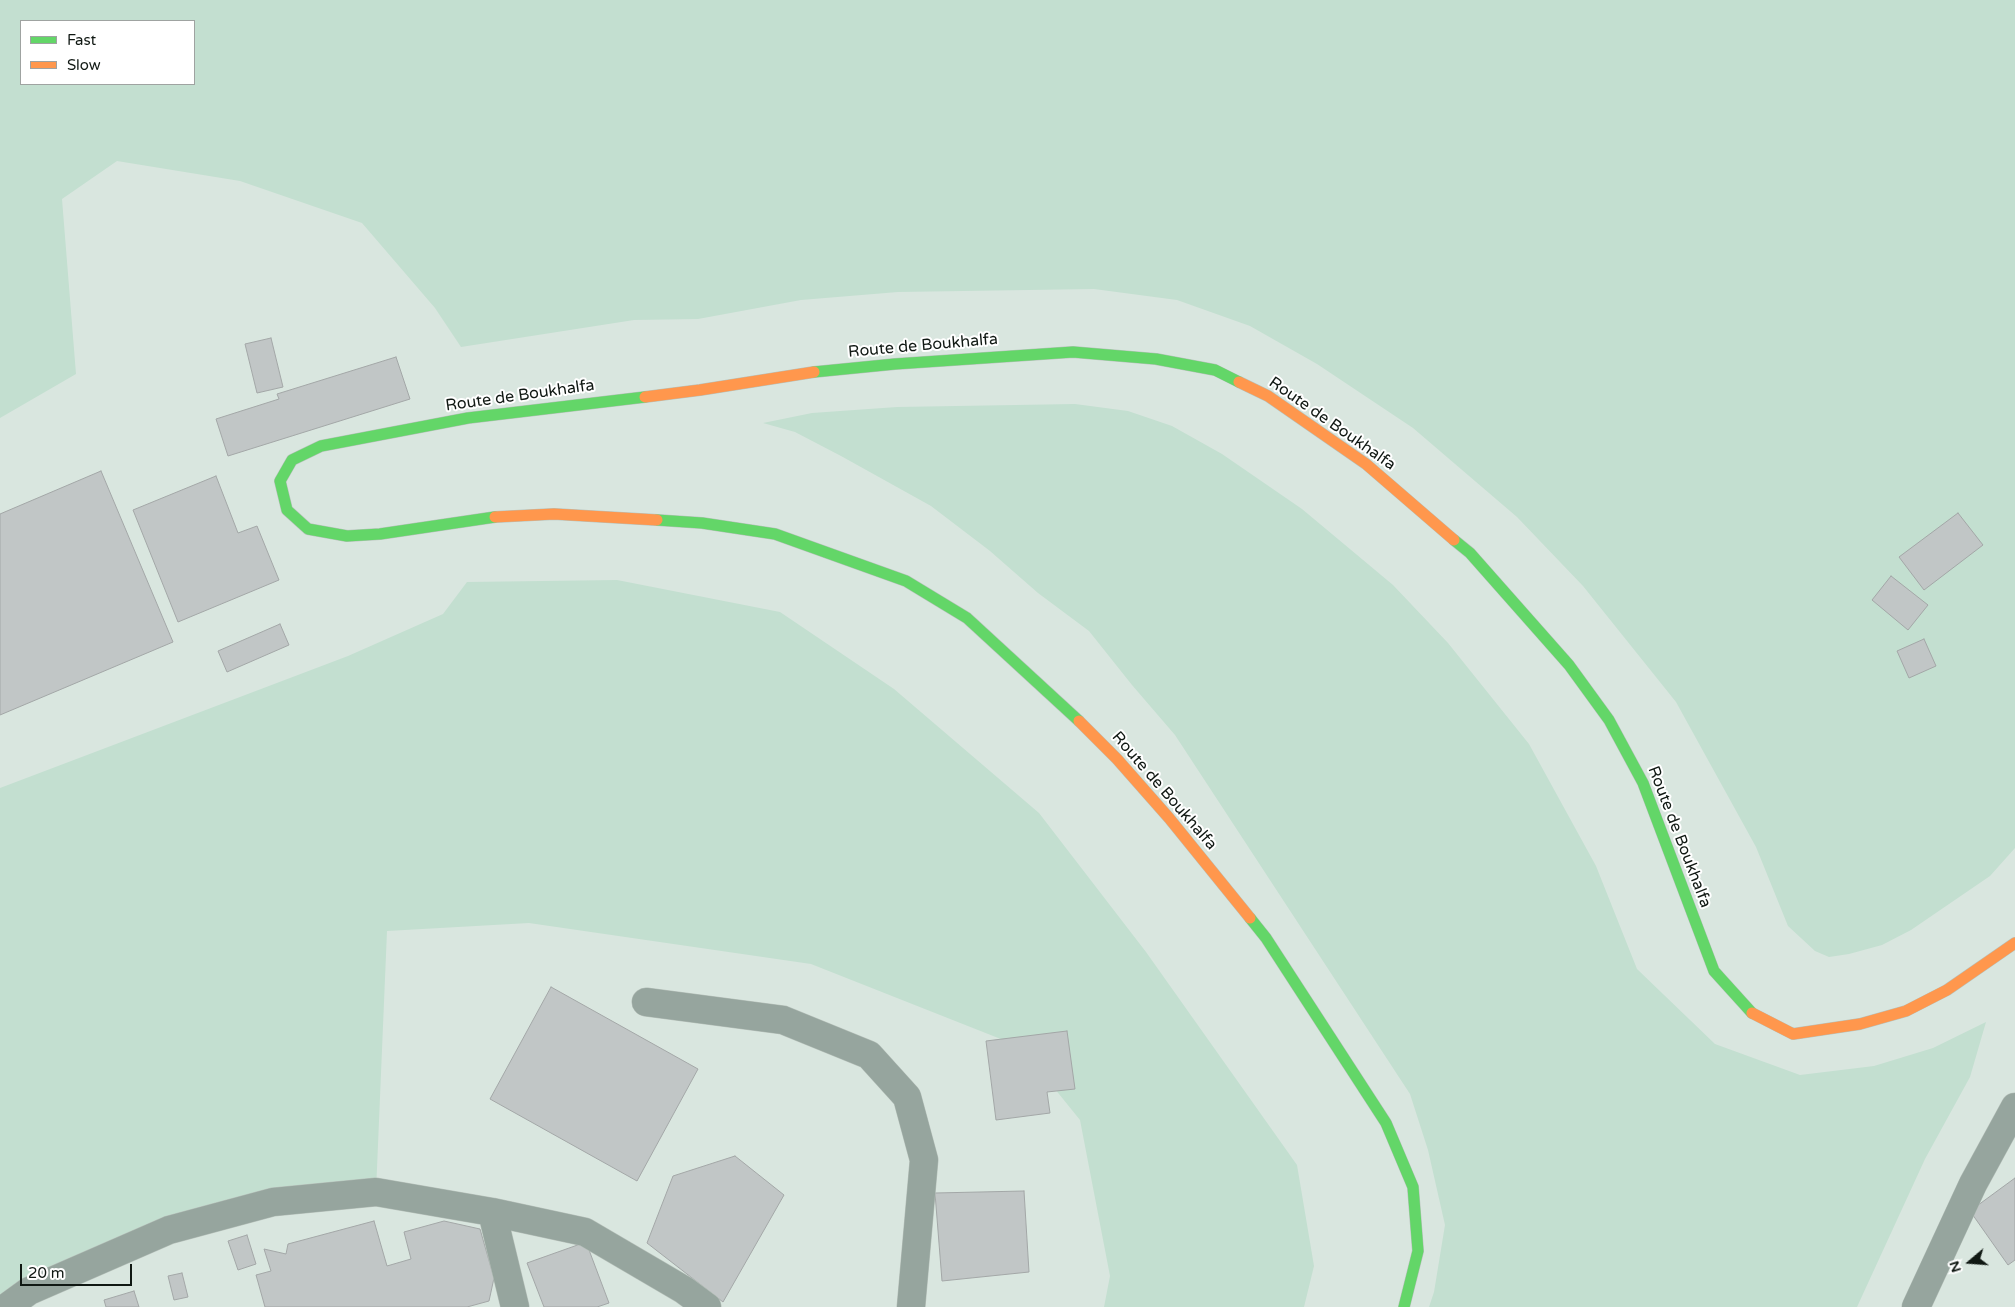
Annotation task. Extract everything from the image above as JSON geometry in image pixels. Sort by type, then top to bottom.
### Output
[{"type":"main road","name":"Route de Boukhalfa","points":[[1404,1307],[1418,1251],[1413,1187],[1386,1124],[1266,938],[1169,818],[1117,759],[1067,708],[967,618],[906,581],[861,564],[774,534],[702,523],[554,514],[494,517],[380,534],[347,536],[308,529],[287,510],[280,481],[292,460],[321,446],[468,418],[700,390],[792,374],[895,364],[1073,352],[1156,359],[1215,370],[1268,396],[1366,464],[1470,553],[1569,665],[1609,720],[1643,783],[1714,971],[1749,1012],[1793,1034],[1860,1024],[1906,1011],[1947,990],[2015,943]]},
{"type":"street","points":[[646,1002],[783,1020],[869,1055],[907,1097],[924,1160],[910,1307]]},
{"type":"street","points":[[1916,1307],[1973,1184],[2015,1107]]},
{"type":"street","points":[[7,1307],[29,1291],[169,1230],[274,1202],[376,1192],[492,1212],[585,1232],[684,1290],[707,1307]]},
{"type":"street","points":[[492,1212],[515,1307]]},
{"type":"green space","points":[[0,0],[2015,0],[2015,848],[1990,876],[1911,930],[1882,945],[1829,957],[1815,951],[1788,926],[1756,847],[1676,702],[1583,586],[1517,517],[1413,428],[1317,364],[1250,326],[1177,300],[1094,289],[898,292],[801,300],[698,319],[634,320],[461,347],[435,308],[362,223],[240,181],[117,161],[62,199],[76,374],[0,418]]},
{"type":"green space","points":[[1075,404],[1128,411],[1172,426],[1222,454],[1302,509],[1393,585],[1448,643],[1529,744],[1596,866],[1637,969],[1715,1044],[1800,1075],[1874,1066],[1933,1048],[1986,1022],[1970,1077],[1925,1159],[1857,1307],[1429,1307],[1434,1292],[1445,1225],[1428,1150],[1410,1094],[1175,735],[1089,631],[1038,593],[990,551],[931,506],[795,432],[763,423],[812,413],[897,407]]},
{"type":"green space","points":[[617,580],[780,612],[894,689],[1039,813],[1146,952],[1297,1165],[1314,1266],[1304,1307],[1104,1307],[1110,1276],[1080,1120],[1021,1047],[811,964],[529,923],[387,931],[376,1192],[273,1202],[0,1307],[0,788],[348,656],[443,614],[467,582]]},
{"type":"building","points":[[271,338],[283,387],[257,393],[245,344]]},
{"type":"building","points":[[396,357],[410,399],[228,456],[216,419],[279,399],[277,394]]},
{"type":"building","points":[[101,471],[173,642],[0,715],[0,514]]},
{"type":"building","points":[[216,476],[238,533],[257,526],[279,580],[178,622],[133,510]]},
{"type":"building","points":[[1958,513],[1983,545],[1924,590],[1899,557]]},
{"type":"building","points":[[1891,576],[1928,605],[1908,630],[1872,600]]},
{"type":"building","points":[[280,624],[289,645],[227,672],[218,651]]},
{"type":"building","points":[[1924,639],[1936,666],[1909,678],[1897,651]]},
{"type":"building","points":[[551,987],[698,1069],[637,1181],[490,1099]]},
{"type":"building","points":[[1067,1031],[1075,1089],[1047,1092],[1050,1113],[996,1120],[986,1041]]},
{"type":"building","points":[[735,1156],[784,1195],[723,1302],[647,1243],[673,1176]]},
{"type":"building","points":[[2015,1178],[2015,1260],[2008,1265],[1970,1211]]},
{"type":"building","points":[[1024,1191],[1029,1272],[942,1281],[935,1193]]},
{"type":"building","points":[[374,1221],[387,1266],[411,1259],[404,1232],[444,1221],[480,1229],[494,1278],[489,1301],[467,1307],[265,1307],[256,1275],[271,1271],[264,1249],[286,1254],[288,1244]]},
{"type":"building","points":[[247,1235],[256,1264],[238,1270],[228,1241]]},
{"type":"building","points":[[586,1242],[609,1303],[597,1307],[544,1307],[527,1263]]},
{"type":"building","points":[[182,1273],[188,1297],[174,1300],[168,1276]]},
{"type":"building","points":[[134,1291],[139,1307],[106,1307],[104,1300]]},
{"type":"traffic: fast","points":[[814,372],[895,364],[1073,352],[1156,359],[1215,370],[1239,382]]},
{"type":"traffic: fast","points":[[495,517],[380,534],[347,536],[308,529],[287,510],[280,481],[292,460],[321,446],[468,418],[645,397]]},
{"type":"traffic: fast","points":[[657,520],[702,523],[775,534],[906,581],[967,618],[1079,721]]},
{"type":"traffic: fast","points":[[1454,540],[1470,553],[1569,665],[1609,720],[1643,783],[1714,971],[1752,1013]]},
{"type":"traffic: fast","points":[[1250,918],[1266,938],[1386,1123],[1413,1187],[1418,1251],[1404,1307]]},
{"type":"traffic: slow","points":[[645,397],[814,372]]},
{"type":"traffic: slow","points":[[1239,382],[1268,396],[1366,464],[1454,540]]},
{"type":"traffic: slow","points":[[495,517],[554,514],[657,520]]},
{"type":"traffic: slow","points":[[1079,721],[1117,759],[1169,818],[1250,918]]},
{"type":"traffic: slow","points":[[1752,1013],[1793,1034],[1860,1024],[1906,1011],[1947,990],[2015,943]]}]
